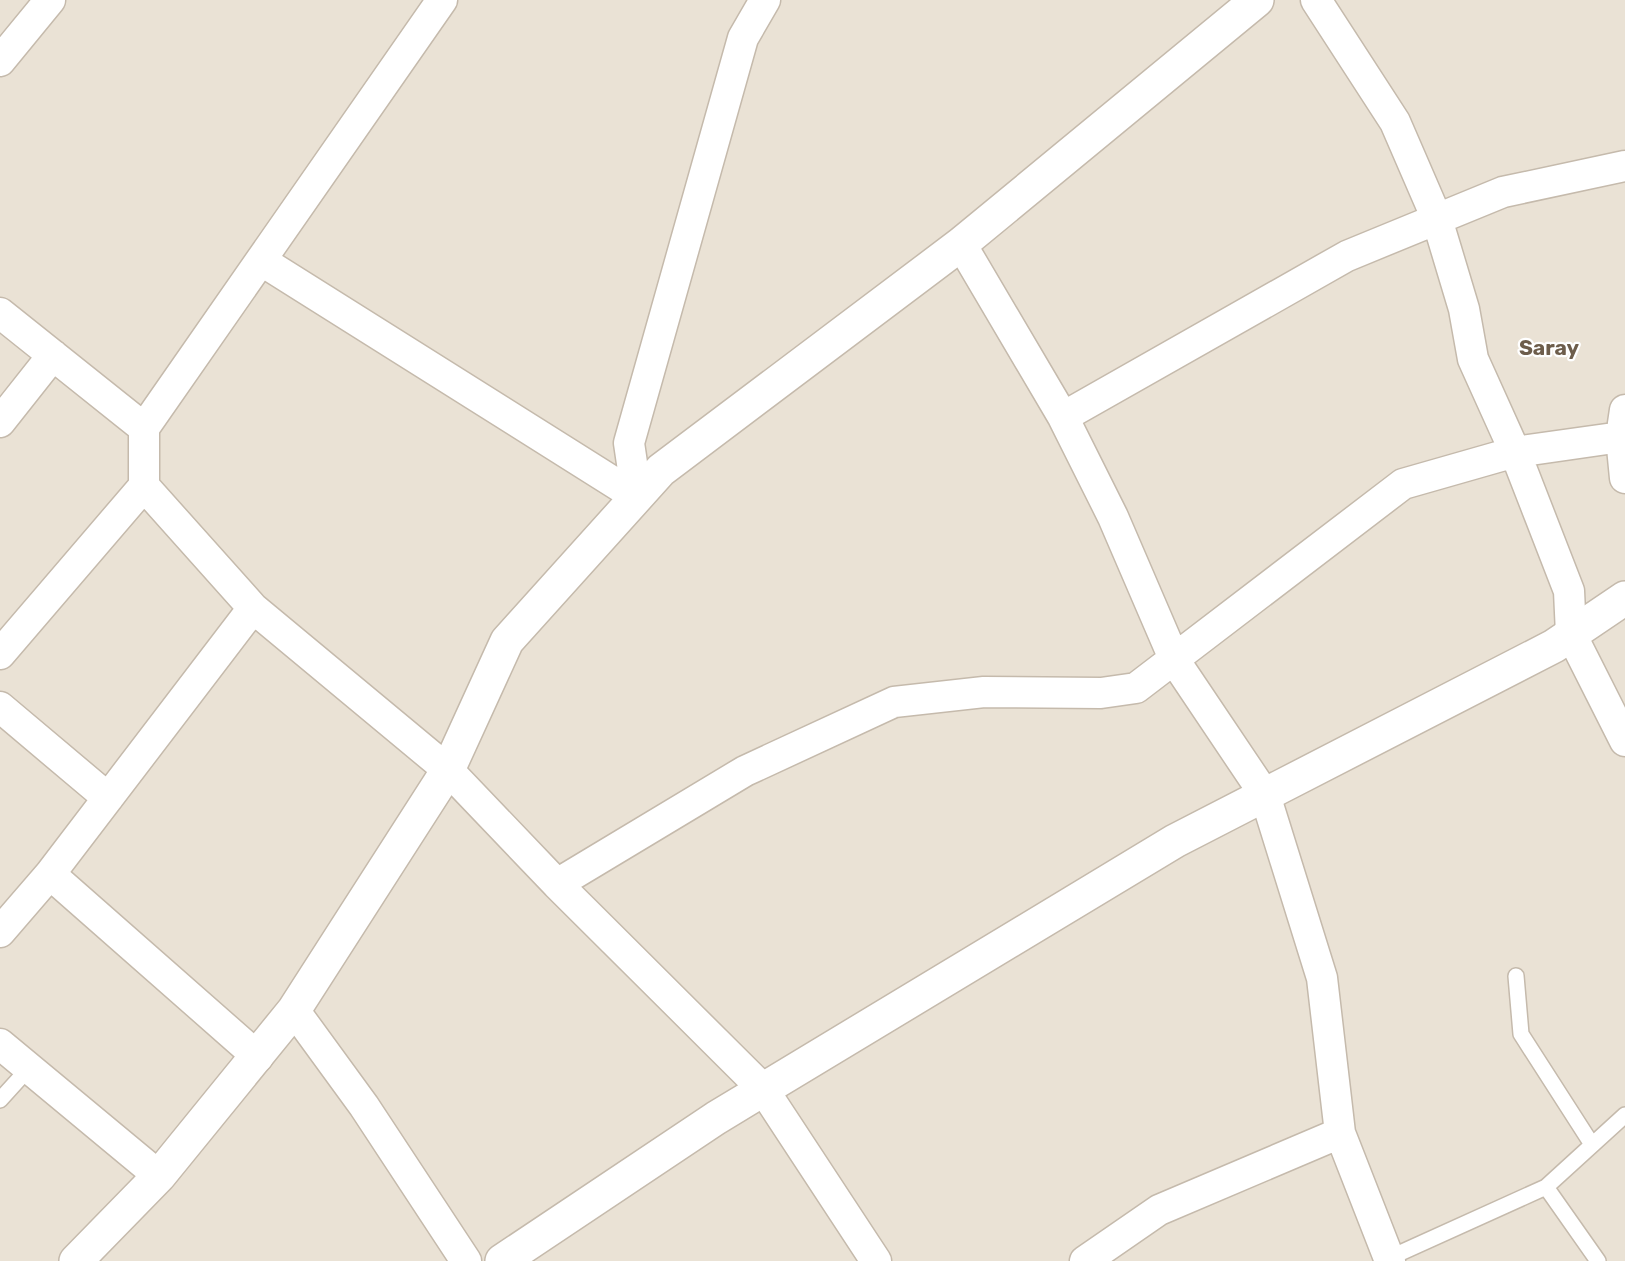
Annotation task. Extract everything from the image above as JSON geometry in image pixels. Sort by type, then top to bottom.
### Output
[{"type":"street","points":[[0,61],[50,0]]},
{"type":"street","points":[[442,0],[144,428],[144,486],[253,608],[447,770],[557,885],[763,1089],[876,1261]]},
{"type":"street","points":[[76,1261],[159,1176],[294,1010],[447,770],[507,641],[662,470],[961,244],[1257,0]]},
{"type":"street","points":[[1316,0],[1395,123],[1437,219],[1464,309],[1473,359],[1515,452],[1569,591],[1571,634],[1625,741]]},
{"type":"street","points":[[638,497],[629,443],[743,38],[761,1]]},
{"type":"street","points":[[1063,417],[1347,256],[1503,192],[1625,166]]},
{"type":"street","points":[[961,244],[1063,417],[1113,517],[1175,661],[1265,795],[1322,978],[1340,1133],[1389,1260]]},
{"type":"street","points":[[262,261],[638,497]]},
{"type":"street","points":[[0,313],[144,428]]},
{"type":"street","points":[[0,422],[52,355]]},
{"type":"street","points":[[557,885],[745,771],[894,702],[984,692],[1101,693],[1136,688],[1175,661],[1404,484],[1623,423],[1625,478]]},
{"type":"street","points":[[4,640],[144,486]]},
{"type":"street","points":[[502,1261],[716,1118],[1175,841],[1554,646],[1625,598]]},
{"type":"street","points":[[0,932],[51,874],[253,608]]},
{"type":"street","points":[[0,706],[108,798]]},
{"type":"street","points":[[51,874],[258,1057]]},
{"type":"street","points":[[294,1010],[364,1106],[465,1261]]},
{"type":"street","points":[[0,1044],[159,1176]]},
{"type":"street","points":[[1085,1261],[1159,1210],[1340,1133]]},
{"type":"lane","points":[[1516,976],[1521,1034],[1591,1143]]},
{"type":"lane","points":[[0,1100],[29,1068]]},
{"type":"lane","points":[[1389,1260],[1546,1187],[1591,1143],[1625,1115]]},
{"type":"lane","points":[[1546,1187],[1598,1261]]},
{"type":"shaded area","points":[[0,0],[1625,0],[1625,1261],[0,1261]]},
{"type":"district","name":"Saray","points":[[1549,347]]}]
